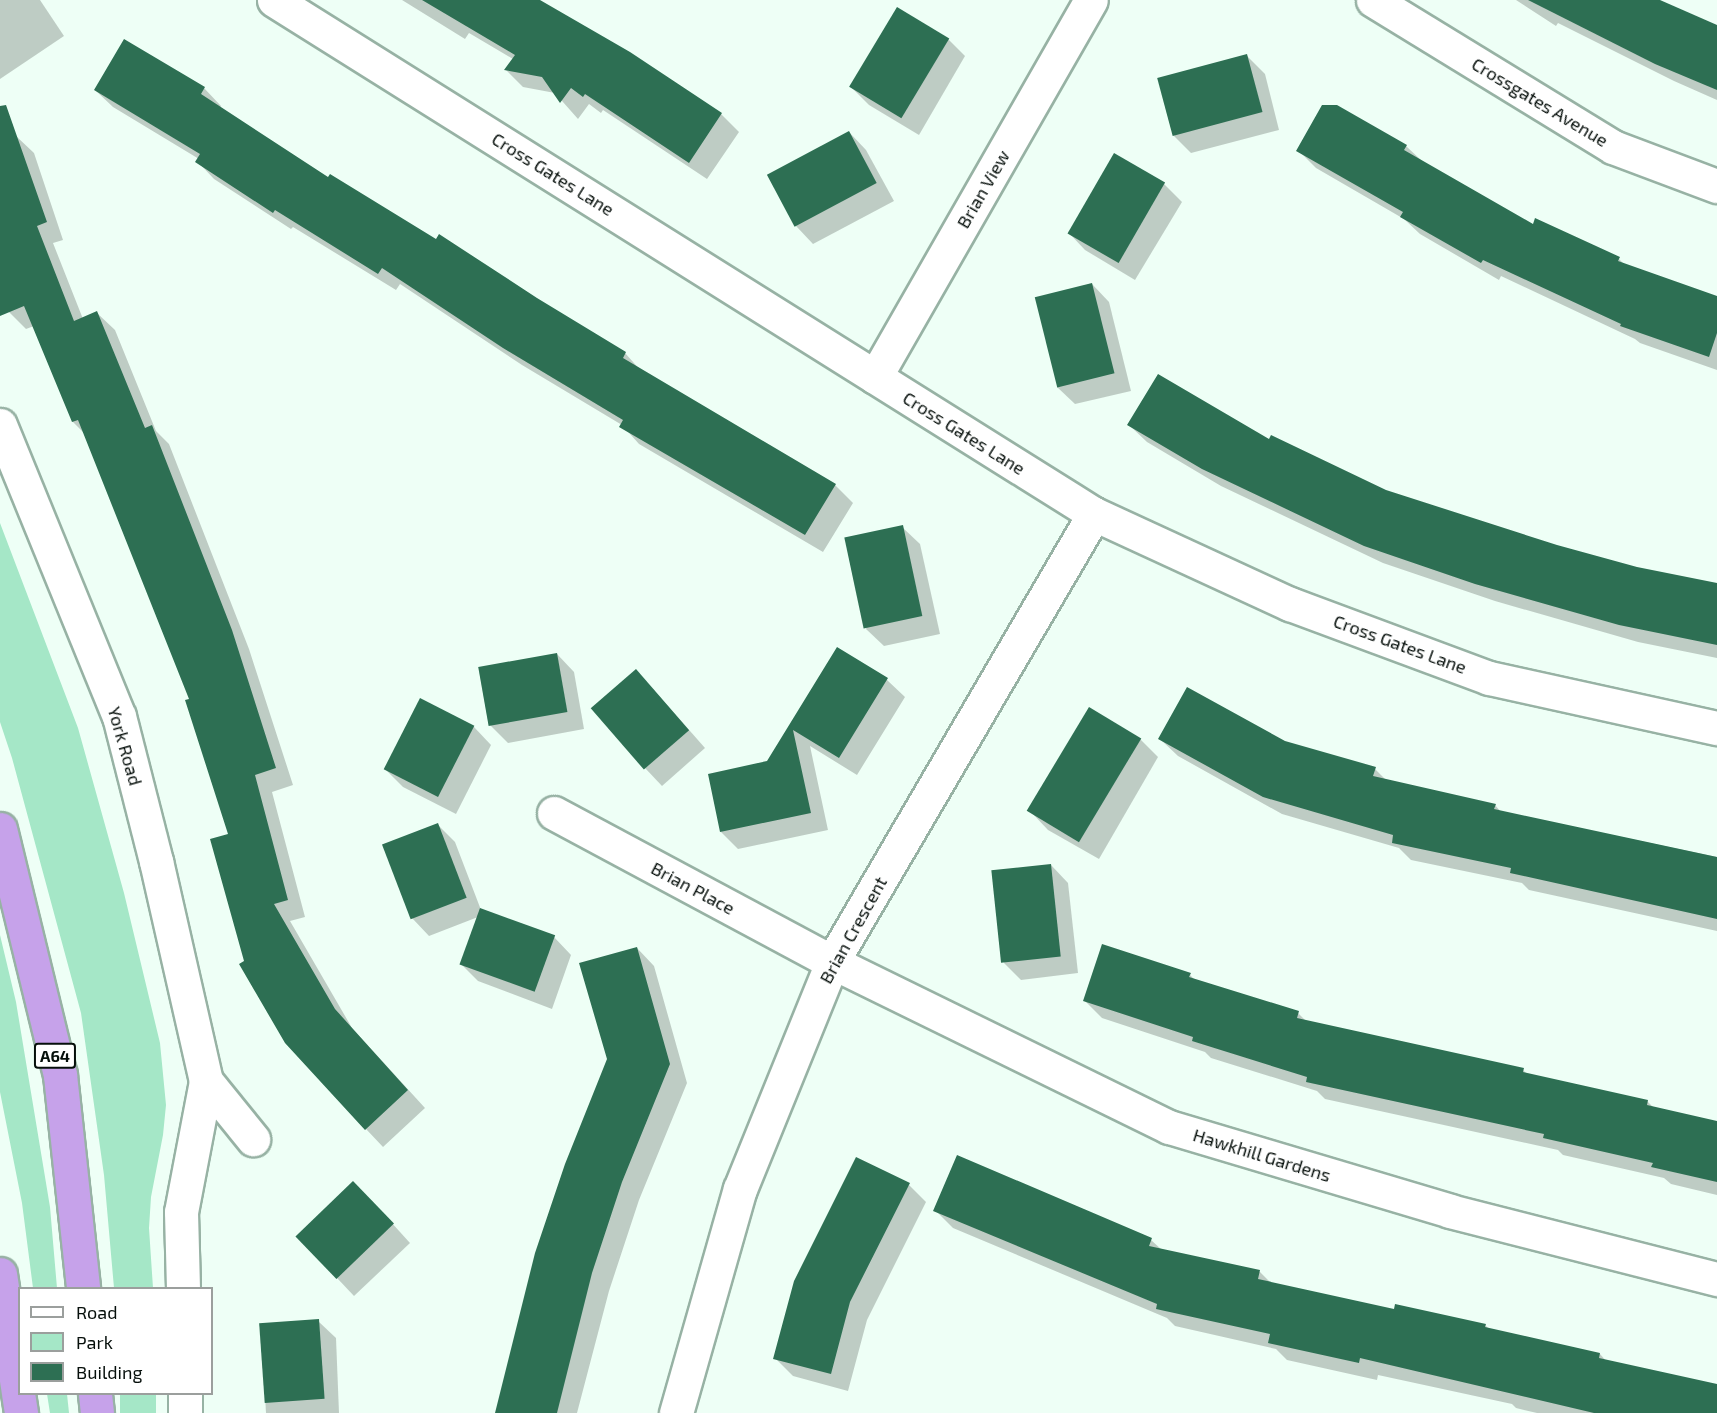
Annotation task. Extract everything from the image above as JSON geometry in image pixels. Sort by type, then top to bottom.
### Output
[{"type":"highway","name":"A64","points":[[0,829],[60,1075],[83,1287]]},
{"type":"highway","points":[[0,1274],[18,1393]]},
{"type":"highway","points":[[18,1395],[21,1413]]},
{"type":"highway","points":[[95,1395],[97,1413]]},
{"type":"street","name":"Cross Gates Lane","points":[[274,0],[1094,514],[1290,603],[1489,678],[1717,728]]},
{"type":"street","name":"Brian View","points":[[875,377],[1091,0]]},
{"type":"street","name":"Crossgates Avenue","points":[[1373,0],[1613,147],[1717,186]]},
{"type":"street","name":"York Road","points":[[0,425],[119,716],[156,861],[206,1081],[182,1212],[183,1287]]},
{"type":"street","name":"Brian Crescent","points":[[676,1413],[740,1189],[832,962],[1094,514]]},
{"type":"street","name":"Brian Place","points":[[554,813],[832,962]]},
{"type":"street","name":"Hawkhill Gardens","points":[[832,962],[1169,1127],[1450,1211],[1717,1279]]},
{"type":"street","name":"York Road","points":[[206,1081],[254,1139]]},
{"type":"street","points":[[185,1395],[185,1413]]},
{"type":"green space","points":[[0,523],[78,728],[124,893],[160,1043],[166,1105],[163,1135],[151,1197],[149,1228],[153,1287],[114,1287],[104,1175],[81,1013],[12,758],[0,722]]},
{"type":"green space","points":[[0,935],[16,1002],[50,1207],[57,1287],[33,1287],[22,1203],[0,1092]]},
{"type":"green space","points":[[47,1395],[67,1395],[69,1413],[50,1413]]},
{"type":"green space","points":[[120,1395],[156,1395],[156,1413],[120,1413]]},
{"type":"building","points":[[422,0],[540,0],[630,52],[722,113],[689,163],[585,94],[583,97],[571,88],[560,103],[542,77],[504,70],[515,55]]},
{"type":"building","points":[[1528,0],[1660,0],[1717,25],[1717,90],[1655,64]]},
{"type":"building","points":[[897,7],[949,38],[901,118],[849,87]]},
{"type":"building","points":[[124,39],[205,87],[201,94],[328,177],[330,174],[436,239],[439,234],[537,298],[626,352],[623,358],[836,484],[805,535],[619,427],[623,420],[503,348],[382,268],[378,274],[275,210],[273,213],[195,162],[200,154],[94,90]]},
{"type":"building","points":[[1247,54],[1263,112],[1173,136],[1157,78]]},
{"type":"building","points":[[6,105],[47,222],[37,226],[74,321],[97,311],[145,428],[152,425],[232,630],[276,768],[255,775],[288,900],[274,904],[335,1009],[408,1090],[365,1130],[285,1043],[239,964],[244,961],[210,839],[228,834],[185,700],[189,699],[78,420],[72,422],[24,306],[0,316],[0,106]]},
{"type":"building","points":[[1322,105],[1337,105],[1407,145],[1404,150],[1533,224],[1535,218],[1620,257],[1618,261],[1717,296],[1717,333],[1709,357],[1620,326],[1621,324],[1483,260],[1481,263],[1400,217],[1403,212],[1296,151]]},
{"type":"building","points":[[849,131],[877,183],[795,227],[767,175]]},
{"type":"building","points":[[1114,153],[1165,182],[1119,263],[1068,234]]},
{"type":"building","points":[[1092,283],[1114,373],[1057,388],[1035,297]]},
{"type":"building","points":[[1158,374],[1269,439],[1271,435],[1386,490],[1557,545],[1637,567],[1717,583],[1717,645],[1619,625],[1475,584],[1364,546],[1202,469],[1127,425]]},
{"type":"building","points":[[903,525],[922,616],[864,628],[844,537]]},
{"type":"building","points":[[837,647],[888,678],[839,758],[793,730],[811,813],[720,832],[708,774],[767,761]]},
{"type":"building","points":[[557,653],[567,712],[489,726],[478,667]]},
{"type":"building","points":[[636,669],[689,730],[644,769],[591,708]]},
{"type":"building","points":[[1187,687],[1285,741],[1376,767],[1373,776],[1496,804],[1494,809],[1717,857],[1717,919],[1510,873],[1511,868],[1392,843],[1393,835],[1263,797],[1158,739]]},
{"type":"building","points":[[420,698],[474,726],[438,797],[384,769]]},
{"type":"building","points":[[1089,707],[1141,738],[1079,842],[1027,811]]},
{"type":"building","points":[[438,823],[467,898],[411,919],[382,845]]},
{"type":"building","points":[[1051,864],[1061,956],[1001,963],[991,870]]},
{"type":"building","points":[[480,908],[555,935],[535,992],[459,964]]},
{"type":"building","points":[[1102,944],[1191,973],[1189,977],[1299,1011],[1297,1018],[1524,1068],[1523,1072],[1648,1100],[1647,1105],[1717,1121],[1717,1182],[1651,1167],[1653,1163],[1543,1138],[1544,1134],[1306,1082],[1307,1077],[1192,1041],[1193,1037],[1083,1001]]},
{"type":"building","points":[[637,947],[670,1064],[622,1182],[592,1273],[557,1413],[495,1413],[535,1253],[565,1164],[607,1059],[579,963]]},
{"type":"building","points":[[957,1155],[1152,1238],[1149,1246],[1260,1270],[1258,1279],[1394,1309],[1395,1304],[1486,1324],[1485,1327],[1600,1353],[1599,1358],[1717,1384],[1717,1413],[1594,1413],[1360,1358],[1359,1363],[1268,1343],[1270,1334],[1156,1309],[1157,1304],[933,1211]]},
{"type":"building","points":[[856,1157],[910,1183],[850,1302],[831,1374],[773,1359],[794,1281]]},
{"type":"building","points":[[353,1181],[394,1223],[336,1279],[295,1237]]},
{"type":"building","points":[[319,1319],[325,1399],[265,1403],[259,1323]]}]
